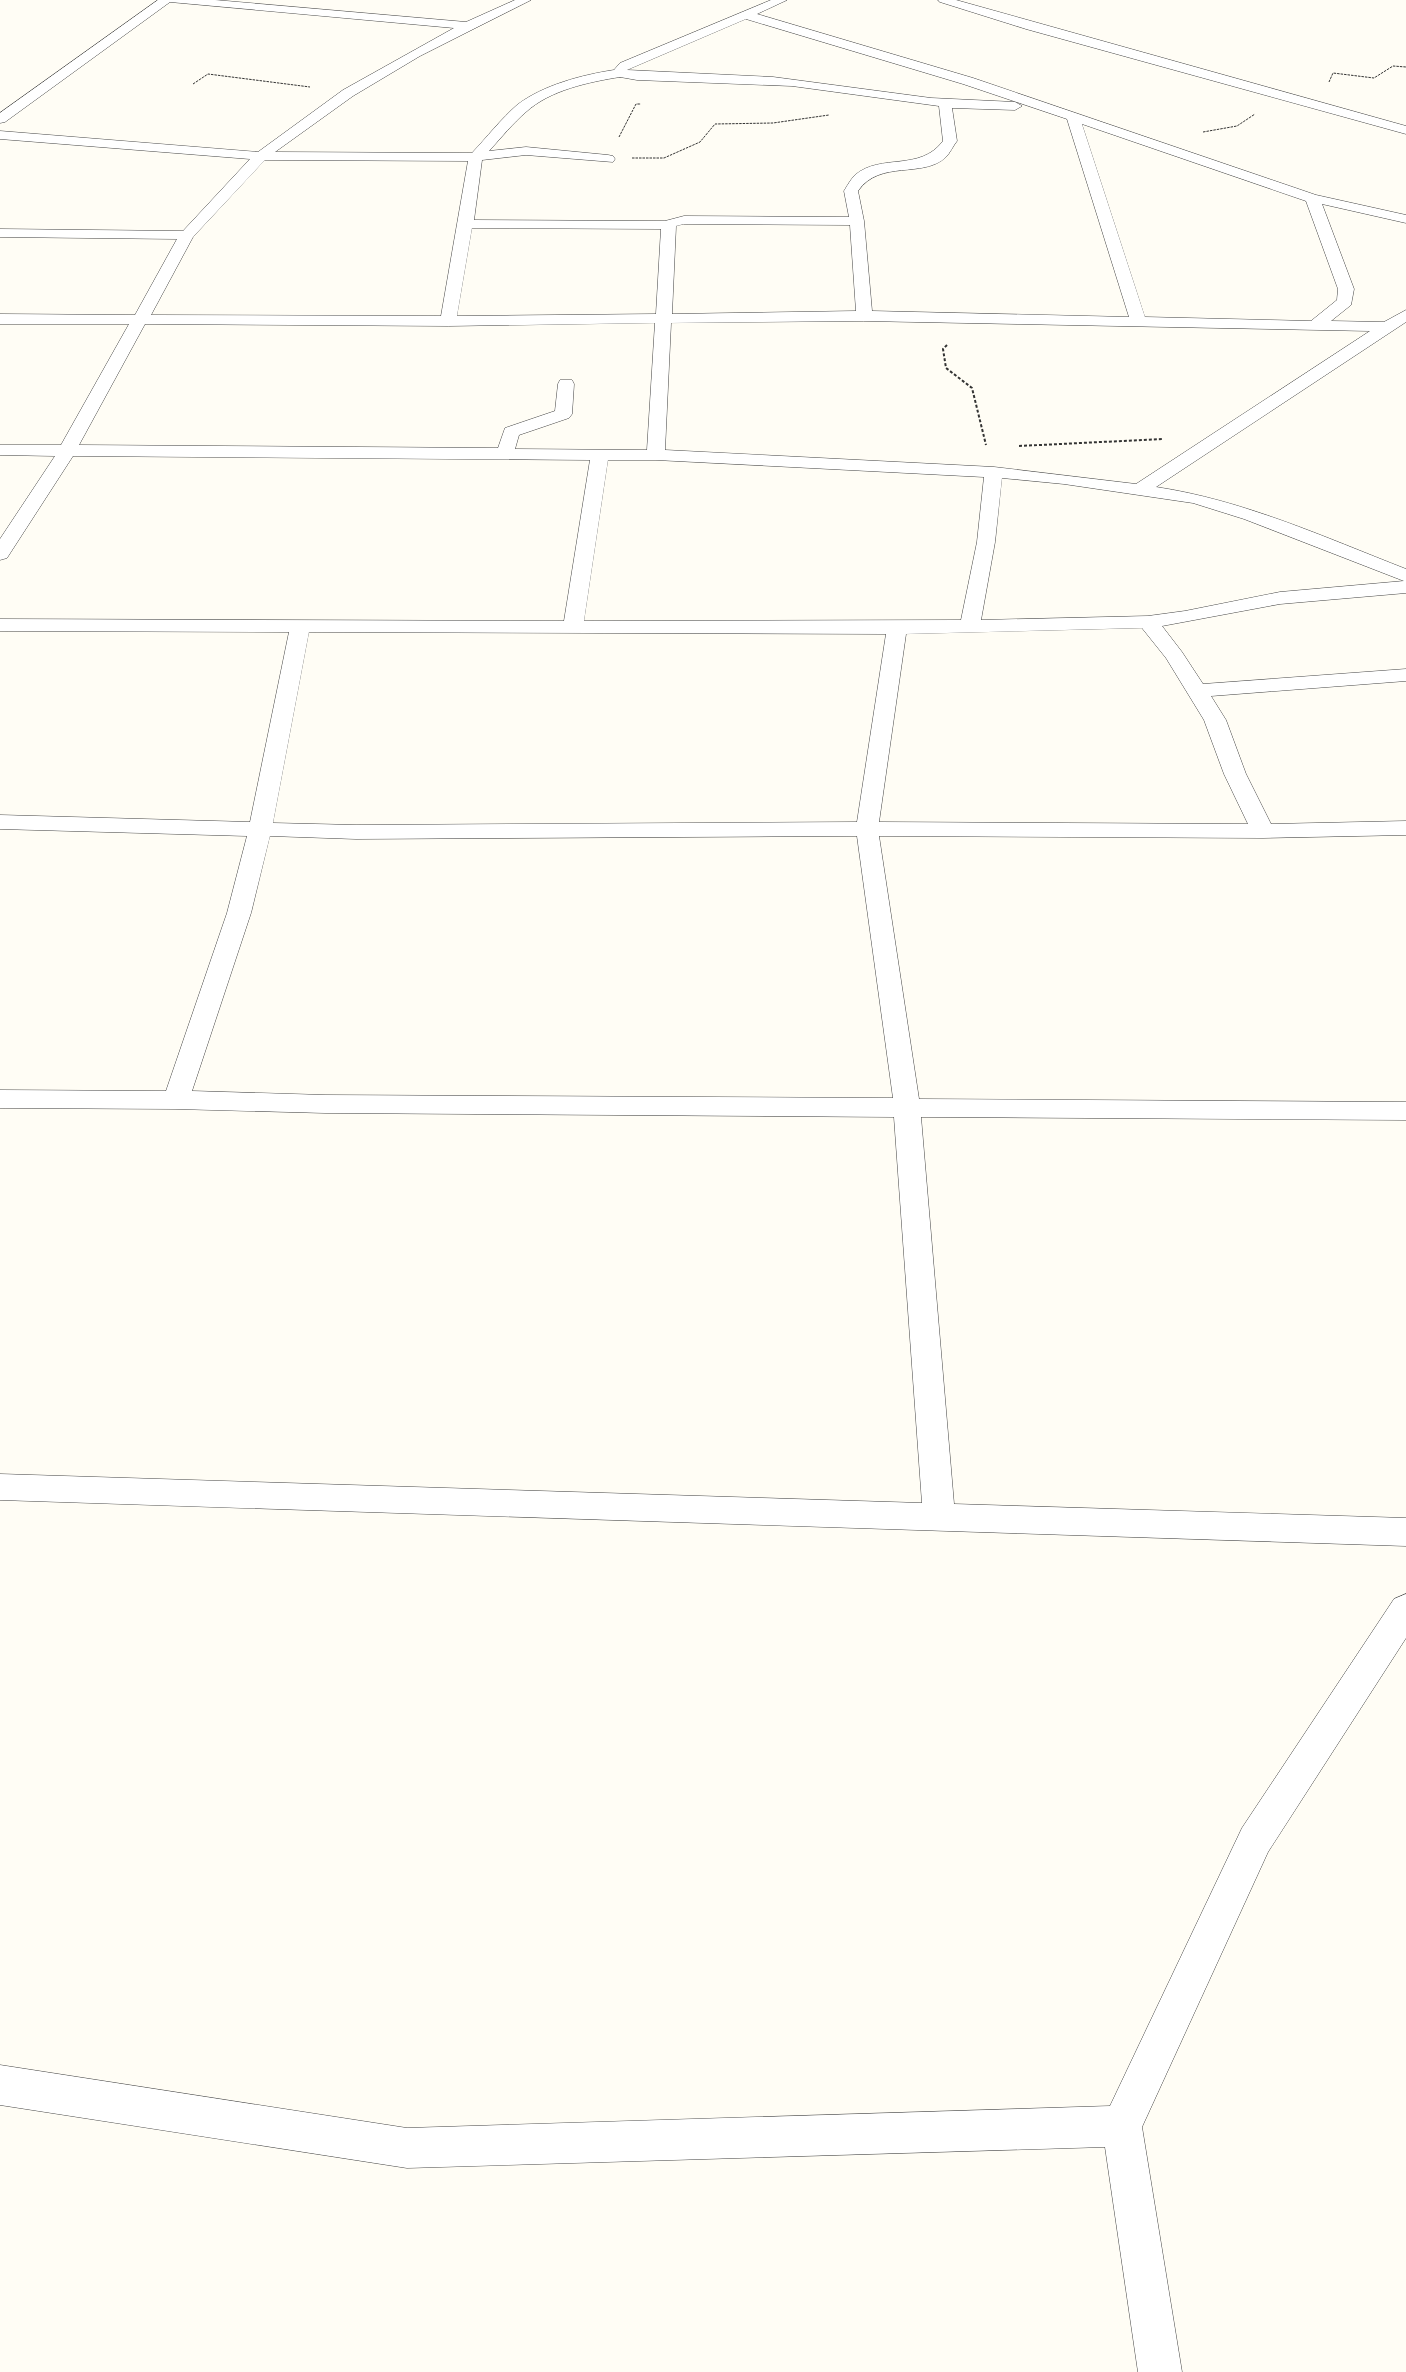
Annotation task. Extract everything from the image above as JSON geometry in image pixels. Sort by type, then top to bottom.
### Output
[{"type":"street","points":[[0,119],[166,0]]},
{"type":"street","points":[[175,0],[468,26]]},
{"type":"street","points":[[0,554],[67,451],[187,234],[261,156],[348,93],[468,26],[525,0]]},
{"type":"street","points":[[622,73],[620,71],[624,66],[781,0]]},
{"type":"street","points":[[944,0],[1406,130]]},
{"type":"street","points":[[1007,19],[1013,6]]},
{"type":"street","points":[[746,15],[968,81],[1036,106],[1312,198],[1406,219]]},
{"type":"street","points":[[448,321],[476,157],[522,108],[544,95],[589,78],[622,73],[637,76],[742,78],[862,90],[894,98],[945,103],[1036,106]]},
{"type":"street","points":[[864,316],[857,221],[851,191],[860,178],[874,171],[924,162],[940,155],[950,141],[945,103]]},
{"type":"street","points":[[1073,117],[1138,320]]},
{"type":"street","points":[[0,135],[261,156],[476,157],[526,151],[608,158]]},
{"type":"street","points":[[1312,198],[1346,289],[1344,302],[1317,324]]},
{"type":"street","points":[[656,455],[669,226],[672,222],[684,220],[857,221]]},
{"type":"street","points":[[466,224],[669,226]]},
{"type":"street","points":[[0,233],[187,234]]},
{"type":"street","points":[[1139,490],[1406,315]]},
{"type":"street","points":[[0,320],[448,321],[864,316],[1390,326]]},
{"type":"street","points":[[505,455],[510,432],[563,414],[566,384]]},
{"type":"street","points":[[0,450],[656,455],[994,472],[1064,479],[1195,498],[1251,515],[1406,576]]},
{"type":"street","points":[[573,627],[600,456]]},
{"type":"street","points":[[970,627],[986,542],[994,472]]},
{"type":"street","points":[[0,625],[970,627],[1148,622],[1185,617],[1280,598],[1406,587]]},
{"type":"street","points":[[1148,622],[1175,656],[1215,720],[1235,774],[1264,831]]},
{"type":"street","points":[[176,1100],[239,913],[260,830],[300,625]]},
{"type":"street","points":[[897,628],[866,829],[907,1107],[939,1516]]},
{"type":"street","points":[[1197,691],[1406,675]]},
{"type":"street","points":[[0,822],[366,832],[866,829],[1264,831],[1406,828]]},
{"type":"street","points":[[0,1099],[176,1100],[334,1104],[1406,1111]]},
{"type":"street","points":[[0,1487],[1406,1532]]},
{"type":"street","points":[[1160,2372],[1122,2126],[1255,1840],[1406,1609]]},
{"type":"street","points":[[0,2085],[407,2148],[1122,2126]]},
{"type":"path","points":[[193,84],[208,74],[348,93]]},
{"type":"path","points":[[669,77],[672,98],[656,104],[636,104],[608,158],[664,158],[700,142],[715,124],[773,123],[832,114]]},
{"type":"path","points":[[977,318],[943,349],[946,368],[972,388],[994,472]]},
{"type":"path","points":[[987,448],[1221,436]]}]
